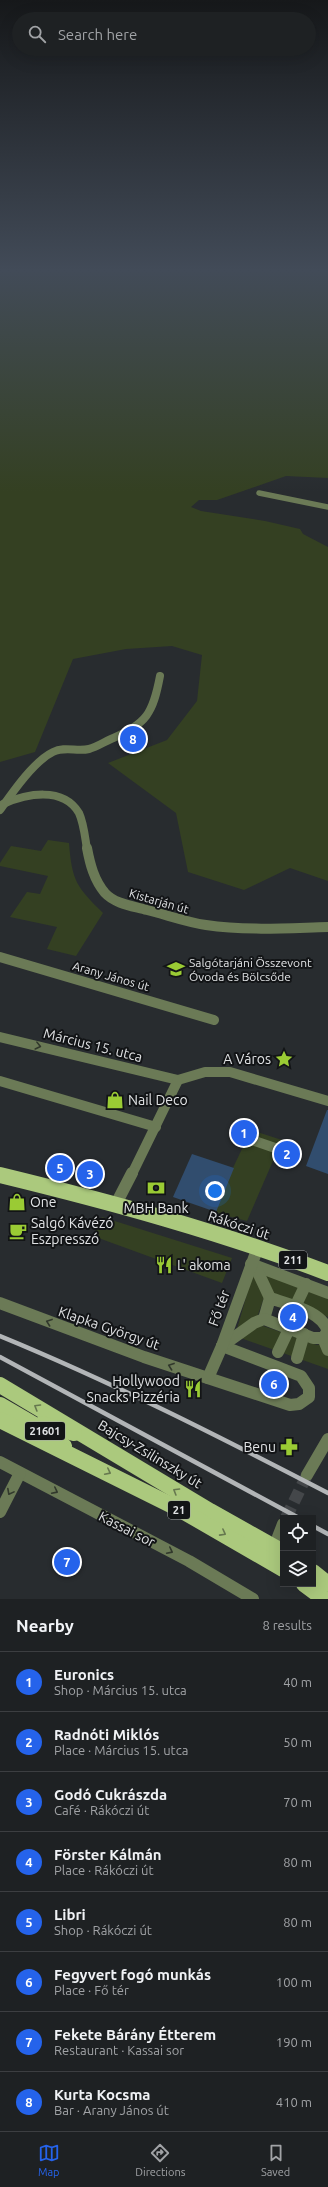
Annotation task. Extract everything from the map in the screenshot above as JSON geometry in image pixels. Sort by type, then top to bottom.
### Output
[{"type":"main road","name":"Rákóczi út","points":[[0,1175],[116,1204],[258,1247],[328,1273]]},
{"type":"main road","name":"Bajcsy-Zsilinszky út","points":[[0,1384],[82,1435],[280,1544]]},
{"type":"main road","name":"21601","points":[[0,1405],[7,1416],[82,1435]]},
{"type":"main road","name":"21","points":[[7,1416],[73,1454],[242,1543],[280,1566]]},
{"type":"main road","points":[[316,1574],[328,1584]]},
{"type":"main road","points":[[308,1587],[324,1599]]},
{"type":"street","points":[[259,493],[328,507]]},
{"type":"street","points":[[2,807],[17,785],[58,749],[88,749],[128,732],[142,723],[148,714],[160,676]]},
{"type":"street","points":[[17,785],[21,790],[37,794]]},
{"type":"street","name":"Kistarján út","points":[[2,807],[23,797],[37,794],[51,795],[69,802],[76,808],[82,822],[90,866],[106,894],[120,902],[190,922],[217,926],[257,928],[328,927]]},
{"type":"street","name":"Arany János út","points":[[0,957],[214,1020]]},
{"type":"street","name":"Március 15. utca","points":[[0,1036],[118,1067],[178,1080],[205,1072],[222,1070],[328,1101]]},
{"type":"street","points":[[116,1204],[156,1127],[178,1080]]},
{"type":"street","points":[[0,1081],[156,1127]]},
{"type":"street","points":[[246,1138],[278,1150]]},
{"type":"street","name":"Fő tér","points":[[208,1378],[253,1265],[258,1247]]},
{"type":"street","points":[[253,1265],[328,1293]]},
{"type":"street","points":[[253,1265],[270,1298],[264,1320]]},
{"type":"street","points":[[295,1307],[306,1284]]},
{"type":"street","points":[[270,1298],[326,1318],[328,1350]]},
{"type":"street","name":"Klapka György út","points":[[0,1303],[45,1321],[208,1378],[292,1405],[299,1404],[310,1394],[306,1382],[301,1376],[222,1346]]},
{"type":"street","points":[[222,1346],[254,1323],[264,1320],[313,1338],[326,1334]]},
{"type":"street","points":[[278,1352],[289,1329]]},
{"type":"street","points":[[297,1358],[304,1334]]},
{"type":"street","points":[[307,1475],[328,1439]]},
{"type":"street","name":"Kassai sor","points":[[0,1462],[189,1561],[253,1599]]},
{"type":"street","points":[[0,1512],[20,1473]]},
{"type":"green space","points":[[0,344],[328,344],[328,478],[286,476],[217,500],[199,500],[191,507],[201,511],[265,521],[300,529],[303,534],[328,547],[328,881],[290,868],[244,890],[188,872],[176,813],[108,763],[167,740],[197,701],[202,655],[172,646],[126,649],[73,659],[35,752],[0,762]]},
{"type":"green space","points":[[48,840],[69,843],[72,867],[77,883],[87,897],[103,913],[76,956],[47,949],[57,927],[10,917],[27,892],[40,894],[48,876],[0,866],[0,863],[11,846],[41,851]]},
{"type":"green space","points":[[251,1130],[282,1140],[247,1221],[212,1212]]},
{"type":"green space","points":[[102,1217],[232,1258],[222,1283],[93,1236]]},
{"type":"green space","points":[[255,1266],[328,1293],[328,1317],[266,1292],[255,1323],[317,1345],[325,1343],[328,1339],[328,1369],[235,1336]]},
{"type":"building","points":[[328,1110],[328,1174],[306,1166]]},
{"type":"building","points":[[192,1154],[234,1168],[216,1212],[173,1197]]},
{"type":"tunnel","points":[[287,1515],[307,1475]]},
{"type":"railway","points":[[0,1336],[125,1391],[328,1493]]},
{"type":"railway","points":[[0,1357],[293,1515]]},
{"type":"railway","points":[[316,1528],[328,1534]]},
{"type":"place","name":"Kurta Kocsma","points":[[133,739]]},
{"type":"place","name":"Salgótarjáni Összevont Óvoda és Bölcsőde","points":[[176,969]]},
{"type":"place","name":"A Város","points":[[284,1059]]},
{"type":"place","name":"Nail Deco","points":[[115,1100]]},
{"type":"place","name":"Euronics","points":[[244,1133]]},
{"type":"place","name":"Radnóti Miklós","points":[[287,1154]]},
{"type":"place","name":"Libri","points":[[60,1168]]},
{"type":"place","name":"Godó Cukrászda","points":[[90,1174]]},
{"type":"place","name":"MBH Bank","points":[[156,1188]]},
{"type":"place","name":"One","points":[[17,1202]]},
{"type":"place","name":"Salgó Kávézó Eszpresszó","points":[[18,1231]]},
{"type":"place","name":"L' akoma","points":[[164,1265]]},
{"type":"place","name":"Förster Kálmán","points":[[293,1317]]},
{"type":"place","name":"Fegyvert fogó munkás","points":[[274,1384]]},
{"type":"place","name":"Hollywood Snacks Pizzéria","points":[[193,1389]]},
{"type":"place","name":"Benu","points":[[289,1447]]},
{"type":"place","name":"Fekete Bárány Étterem","points":[[67,1562]]}]
